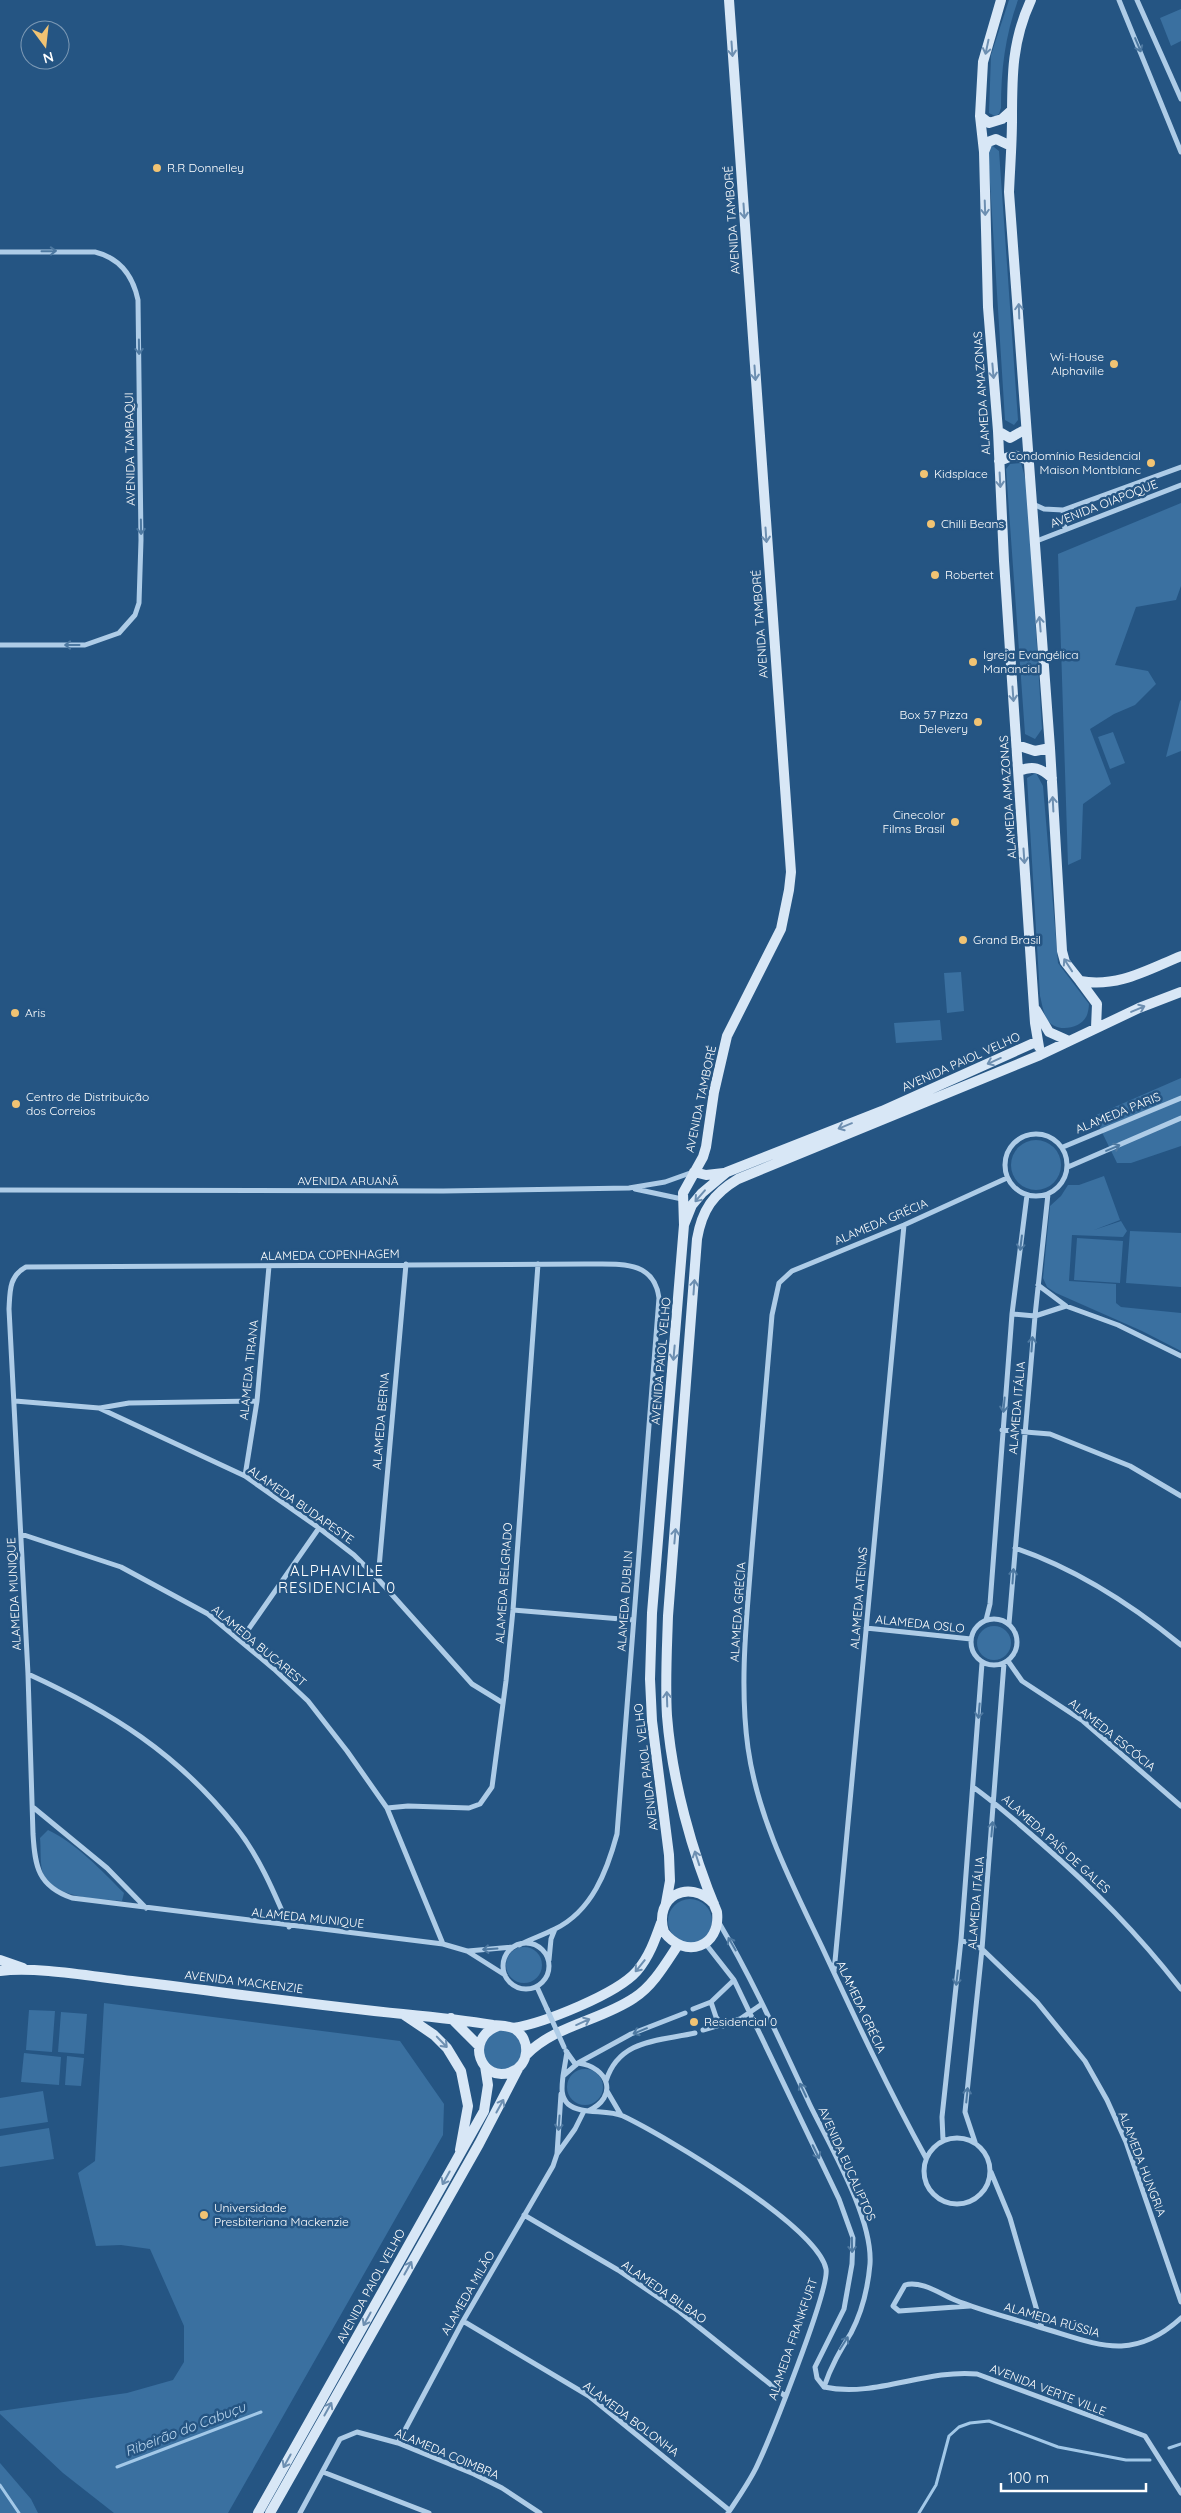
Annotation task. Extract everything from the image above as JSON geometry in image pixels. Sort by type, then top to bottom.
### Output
[{"type":"main road","name":"AVENIDA TAMBORÉ","points":[[684,1225],[682,1199],[694,1172],[703,1158],[716,1083],[727,1036],[781,929],[788,898],[790,872],[729,0]]},
{"type":"main road","name":"ALAMEDA AMAZONAS","points":[[1001,0],[983,62],[980,116],[984,152],[988,304],[998,431],[1034,1007],[1040,1055]]},
{"type":"main road","points":[[1031,0],[1021,21],[1014,58],[1011,88],[1009,192],[1050,748],[1062,952],[1065,962],[1097,1004],[1096,1028]]},
{"type":"main road","points":[[980,116],[989,123],[996,122],[1012,110]]},
{"type":"main road","points":[[984,152],[988,142],[996,139],[1011,146]]},
{"type":"main road","points":[[998,431],[1010,438],[1026,429]]},
{"type":"main road","points":[[999,461],[1014,455],[1028,460]]},
{"type":"main road","points":[[1017,745],[1035,751],[1050,748]]},
{"type":"main road","points":[[1019,771],[1036,768],[1044,770],[1052,778]]},
{"type":"main road","points":[[1080,981],[1108,984],[1181,956]]},
{"type":"main road","name":"AVENIDA PAIOL VELHO","points":[[718,1921],[696,1853],[679,1788],[667,1717],[666,1677],[668,1616],[697,1238],[704,1210],[724,1188],[738,1179],[1040,1055],[1096,1028],[1181,992]]},
{"type":"main road","points":[[1034,1007],[1049,1032],[1069,1041]]},
{"type":"main road","name":"AVENIDA PAIOL VELHO","points":[[498,2026],[513,2028],[537,2022],[596,1998],[625,1982],[646,1960],[661,1923],[666,1904],[670,1881],[669,1855],[652,1721],[650,1679],[652,1613],[684,1225],[692,1205],[702,1193],[728,1172],[882,1111],[1038,1041]]},
{"type":"main road","points":[[694,1172],[714,1175],[728,1172]]},
{"type":"main road","points":[[666,1904],[681,1892],[691,1891],[700,1892],[714,1904]]},
{"type":"main road","points":[[661,1923],[664,1932],[678,1946],[688,1948],[705,1943],[712,1938],[718,1921]]},
{"type":"main road","points":[[485,2066],[491,2071],[505,2074],[519,2067],[526,2055],[539,2043],[635,1997],[647,1987],[678,1946]]},
{"type":"main road","name":"AVENIDA MACKENZIE","points":[[0,1960],[34,1971]]},
{"type":"main road","name":"AVENIDA MACKENZIE","points":[[0,1971],[34,1971],[450,2018],[498,2026]]},
{"type":"main road","points":[[402,2014],[434,2034],[447,2048],[461,2071],[468,2106],[459,2154]]},
{"type":"main road","points":[[450,2018],[479,2046],[486,2033],[498,2026]]},
{"type":"main road","points":[[513,2028],[524,2039],[526,2055]]},
{"type":"main road","name":"AVENIDA PAIOL VELHO","points":[[258,2513],[484,2111],[488,2085],[485,2066],[479,2053],[479,2046]]},
{"type":"main road","name":"AVENIDA PAIOL VELHO","points":[[270,2513],[479,2144],[519,2067]]},
{"type":"street","points":[[1119,0],[1181,152]]},
{"type":"street","points":[[1137,0],[1181,99]]},
{"type":"street","name":"AVENIDA TAMBAQUI","points":[[0,252],[96,252],[106,255],[117,262],[128,273],[135,286],[138,300],[141,540],[139,603],[135,615],[119,634],[85,645],[0,645]]},
{"type":"street","name":"AVENIDA OIAPOQUE","points":[[1032,504],[1044,509],[1063,510],[1181,467]]},
{"type":"street","name":"AVENIDA OIAPOQUE","points":[[1034,542],[1181,485]]},
{"type":"street","points":[[1063,510],[1066,530]]},
{"type":"street","name":"ALAMEDA PARIS","points":[[1062,1147],[1181,1098]]},
{"type":"street","points":[[1068,1167],[1181,1118]]},
{"type":"street","points":[[1033,1134],[1050,1136],[1062,1147],[1068,1167],[1064,1181],[1048,1194],[1027,1195],[1012,1185],[1007,1178],[1005,1170],[1007,1153],[1018,1140],[1033,1134]]},
{"type":"street","name":"AVENIDA ARUANÃ","points":[[0,1190],[443,1191],[629,1188],[664,1182],[694,1172]]},
{"type":"street","name":"ALAMEDA GRÉCIA","points":[[926,2158],[882,2078],[775,1847],[752,1766],[746,1726],[745,1675],[749,1594],[772,1315],[776,1293],[784,1276],[802,1265],[904,1225],[1007,1178]]},
{"type":"street","points":[[629,1188],[682,1199]]},
{"type":"street","name":"ALAMEDA ITÁLIA","points":[[1009,1624],[1034,1316],[1048,1194]]},
{"type":"street","name":"ALAMEDA ITÁLIA","points":[[986,1620],[990,1604],[1012,1314],[1027,1195]]},
{"type":"street","name":"ALAMEDA ATENAS","points":[[834,1973],[904,1225]]},
{"type":"street","name":"ALAMEDA COPENHAGEM","points":[[26,1267],[406,1264],[633,1266]]},
{"type":"street","name":"ALAMEDA BERNA","points":[[378,1579],[406,1264]]},
{"type":"street","name":"ALAMEDA BELGRADO","points":[[387,1808],[408,1806],[469,1808],[480,1804],[492,1787],[513,1610],[538,1264]]},
{"type":"street","name":"ALAMEDA TIRANA","points":[[245,1476],[257,1401],[269,1266]]},
{"type":"street","name":"ALAMEDA DUBLIN","points":[[519,1945],[555,1929],[582,1908],[594,1893],[609,1864],[617,1834],[659,1298],[656,1282],[650,1274],[633,1266]]},
{"type":"street","name":"ALAMEDA MUNIQUE","points":[[26,1267],[14,1275],[10,1289],[35,1860],[39,1873],[52,1888],[72,1898],[289,1927],[443,1944],[467,1951],[505,1975]]},
{"type":"street","points":[[1038,1285],[1066,1306],[1118,1324],[1181,1356]]},
{"type":"street","points":[[1012,1314],[1034,1316],[1066,1306]]},
{"type":"street","name":"ALAMEDA BUDAPESTE","points":[[14,1401],[99,1408],[130,1404],[257,1401]]},
{"type":"street","name":"ALAMEDA BUDAPESTE","points":[[99,1408],[245,1476],[319,1528],[354,1555],[378,1579],[472,1684],[503,1703]]},
{"type":"street","points":[[1002,1430],[1050,1434],[1130,1466],[1181,1496]]},
{"type":"street","points":[[241,1640],[319,1528]]},
{"type":"street","name":"ALAMEDA BUCAREST","points":[[22,1534],[121,1567],[208,1614],[241,1640],[308,1701],[347,1751],[387,1808],[443,1944]]},
{"type":"street","points":[[1015,1548],[1072,1572],[1123,1600],[1181,1645]]},
{"type":"street","points":[[513,1610],[634,1620]]},
{"type":"street","points":[[998,1619],[1009,1624],[1016,1634],[1017,1646],[1006,1662],[997,1666],[982,1663],[973,1652],[971,1639],[976,1627],[986,1620],[998,1619]]},
{"type":"street","name":"ALAMEDA OSLO","points":[[866,1628],[971,1639]]},
{"type":"street","name":"ALAMEDA ITÁLIA","points":[[975,2142],[966,2112],[982,1949],[1006,1662]]},
{"type":"street","name":"ALAMEDA ESCÓCIA","points":[[1006,1662],[1022,1681],[1083,1721],[1181,1806]]},
{"type":"street","name":"ALAMEDA ITÁLIA","points":[[943,2140],[942,2117],[961,1940],[982,1663]]},
{"type":"street","points":[[28,1674],[108,1714],[146,1740],[188,1775],[235,1826],[269,1881],[289,1927]]},
{"type":"street","name":"ALAMEDA PAÍS DE GALES","points":[[973,1788],[994,1802],[1092,1887],[1139,1937],[1181,1989]]},
{"type":"street","points":[[34,1808],[108,1868],[146,1908]]},
{"type":"street","name":"AVENIDA EUCALIPTOS","points":[[718,1921],[762,2004],[850,2189],[861,2214],[869,2247],[868,2286],[862,2306],[851,2331],[835,2356],[824,2387]]},
{"type":"street","points":[[549,1962],[546,1954],[534,1945],[519,1945],[513,1948],[506,1957],[505,1975],[509,1981],[522,1989],[537,1987],[546,1979],[549,1962],[551,1940],[555,1929]]},
{"type":"street","name":"ALAMEDA HUNGRIA","points":[[961,1940],[982,1949],[1037,2002],[1062,2030],[1085,2061],[1107,2100],[1126,2142],[1181,2302]]},
{"type":"street","name":"AVENIDA EUCALIPTOS","points":[[705,1943],[727,1968],[734,1980],[839,2199],[852,2238],[852,2264],[844,2309],[815,2367],[817,2378],[824,2387]]},
{"type":"street","name":"ALAMEDA MUNIQUE","points":[[467,1951],[513,1948]]},
{"type":"street","points":[[693,2009],[710,2002],[734,1980]]},
{"type":"street","points":[[537,1987],[566,2050],[577,2064],[592,2066],[599,2070],[606,2081],[607,2091],[621,2116]]},
{"type":"street","points":[[710,2002],[716,2017],[723,2026]]},
{"type":"street","points":[[704,2030],[723,2026],[749,2014],[762,2004]]},
{"type":"street","points":[[563,2076],[577,2064],[631,2034],[685,2013]]},
{"type":"street","points":[[606,2081],[613,2063],[630,2048],[694,2033]]},
{"type":"street","points":[[566,2050],[562,2091],[568,2104],[586,2111],[601,2104],[607,2091]]},
{"type":"street","name":"ALAMEDA MILÃO","points":[[557,2154],[562,2091]]},
{"type":"street","name":"ALAMEDA MILÃO","points":[[398,2442],[463,2321],[544,2182],[557,2154],[586,2111]]},
{"type":"street","name":"ALAMEDA FRANKFURT","points":[[586,2111],[605,2111],[621,2116],[696,2158],[769,2206],[821,2254],[826,2271],[822,2293],[785,2396],[756,2468],[729,2512]]},
{"type":"street","points":[[990,2172],[983,2192],[975,2199],[965,2203],[949,2203],[935,2196],[928,2188],[924,2178],[926,2158],[936,2145],[943,2140],[959,2137],[975,2142],[986,2154],[990,2172],[1010,2218],[1042,2328]]},
{"type":"street","name":"ALAMEDA BILBAO","points":[[524,2215],[618,2270],[680,2312],[785,2396]]},
{"type":"street","name":"ALAMEDA RÚSSIA","points":[[970,2306],[899,2311],[893,2306],[902,2288],[912,2283],[970,2306],[1083,2342],[1111,2346],[1137,2343],[1160,2336],[1181,2318]]},
{"type":"street","name":"ALAMEDA BOLONHA","points":[[463,2321],[589,2396],[729,2512]]},
{"type":"street","name":"AVENIDA VERTE VILLE","points":[[824,2387],[855,2389],[959,2372],[977,2374],[1145,2436],[1181,2492]]},
{"type":"street","name":"ALAMEDA COIMBRA","points":[[323,2472],[340,2439],[350,2434],[363,2432],[398,2442],[502,2488],[540,2513]]},
{"type":"street","points":[[300,2513],[323,2472],[429,2513]]},
{"type":"shaded area","points":[[1009,0],[1018,0],[1005,53],[1001,108],[999,114],[995,116],[989,113],[991,55]]},
{"type":"shaded area","points":[[1181,9],[1181,41],[1171,46],[1160,18]]},
{"type":"shaded area","points":[[990,144],[999,151],[1018,420],[1014,425],[1005,420],[988,151]]},
{"type":"shaded area","points":[[1021,463],[1027,485],[1042,729],[1035,739],[1025,734],[1006,469],[1010,464]]},
{"type":"shaded area","points":[[1181,503],[1181,586],[1176,600],[1136,607],[1115,665],[1148,671],[1156,684],[1135,705],[1114,714],[1090,729],[1111,784],[1083,804],[1081,859],[1068,865],[1058,554]]},
{"type":"shaded area","points":[[1180,701],[1181,751],[1166,757]]},
{"type":"shaded area","points":[[1113,732],[1125,763],[1110,769],[1098,737]]},
{"type":"shaded area","points":[[1036,773],[1043,786],[1058,963],[1089,1004],[1084,1020],[1074,1027],[1067,1028],[1061,1028],[1050,1023],[1044,1014],[1040,996],[1027,778]]},
{"type":"shaded area","points":[[961,972],[964,1011],[947,1013],[944,973]]},
{"type":"shaded area","points":[[940,1020],[942,1040],[896,1043],[894,1023]]},
{"type":"shaded area","points":[[1181,1078],[1181,1146],[1131,1163],[1117,1163],[1094,1116]]},
{"type":"shaded area","points":[[1031,1140],[1041,1140],[1054,1147],[1061,1160],[1061,1170],[1054,1183],[1041,1190],[1031,1190],[1022,1186],[1015,1179],[1011,1170],[1011,1160],[1015,1151],[1022,1144]]},
{"type":"shaded area","points":[[1104,1176],[1120,1220],[1094,1230],[1121,1221],[1127,1231],[1123,1237],[1072,1235],[1069,1281],[1116,1284],[1116,1303],[1121,1307],[1181,1313],[1181,1351],[1142,1331],[1056,1293],[1047,1287],[1043,1278],[1050,1206],[1061,1196],[1068,1185],[1079,1185]]},
{"type":"shaded area","points":[[1130,1231],[1181,1233],[1181,1287],[1126,1283]]},
{"type":"shaded area","points":[[1077,1238],[1123,1241],[1120,1283],[1074,1280]]},
{"type":"shaded area","points":[[994,1626],[1001,1627],[1006,1631],[1010,1636],[1010,1650],[1006,1655],[1001,1659],[994,1660],[987,1659],[982,1655],[978,1650],[977,1643],[978,1636],[982,1631],[987,1627]]},
{"type":"shaded area","points":[[48,1830],[79,1850],[97,1867],[124,1893],[122,1901],[76,1896],[54,1887],[47,1880],[41,1866],[40,1838]]},
{"type":"shaded area","points":[[694,1899],[706,1905],[711,1912],[711,1930],[706,1937],[699,1942],[686,1943],[678,1940],[671,1933],[668,1917],[671,1909],[678,1902]]},
{"type":"shaded area","points":[[524,1947],[536,1953],[542,1965],[536,1977],[524,1983],[512,1977],[506,1965],[512,1953]]},
{"type":"shaded area","name":"Universidade Presbiteriana Mackenzie","points":[[104,2003],[400,2041],[444,2104],[443,2135],[228,2513],[114,2513],[63,2473],[0,2414],[0,2411],[127,2393],[173,2380],[184,2362],[184,2326],[150,2249],[121,2245],[96,2246],[78,2173],[95,2161]]},
{"type":"shaded area","points":[[29,2010],[55,2011],[52,2052],[26,2050]]},
{"type":"shaded area","points":[[61,2012],[87,2014],[84,2054],[58,2052]]},
{"type":"shaded area","points":[[503,2030],[517,2036],[523,2050],[517,2064],[503,2070],[489,2064],[483,2050],[489,2036]]},
{"type":"shaded area","points":[[24,2053],[61,2057],[59,2085],[21,2082]]},
{"type":"shaded area","points":[[67,2056],[84,2058],[81,2086],[65,2085]]},
{"type":"shaded area","points":[[585,2069],[592,2070],[598,2074],[602,2080],[602,2094],[598,2100],[592,2104],[585,2105],[578,2104],[572,2100],[568,2094],[567,2087],[568,2080],[572,2074],[578,2070]]},
{"type":"shaded area","points":[[43,2091],[48,2122],[0,2129],[0,2098]]},
{"type":"shaded area","points":[[49,2128],[54,2159],[0,2167],[0,2136]]},
{"type":"shaded area","points":[[0,2463],[31,2499],[38,2513],[0,2513]]},
{"type":"waterway","name":"Ribeirão do Cabuçu","points":[[117,2467],[261,2412]]},
{"type":"waterway","name":"Ribeirão do Cabuçu","points":[[919,2513],[936,2485],[949,2436],[959,2427],[970,2423],[989,2421],[1058,2447],[1126,2460],[1150,2460]]},
{"type":"waterway","name":"Ribeirão do Cabuçu","points":[[1169,2448],[1181,2444]]},
{"type":"waterway","points":[[0,2485],[19,2513]]},
{"type":"place","name":"R.R Donnelley","points":[[157,168]]},
{"type":"place","name":"Wi-House Alphaville","points":[[1114,364]]},
{"type":"place","name":"Condomínio Residencial Maison Montblanc","points":[[1151,463]]},
{"type":"place","name":"Kidsplace","points":[[924,474]]},
{"type":"place","name":"Chilli Beans","points":[[931,524]]},
{"type":"place","name":"Robertet","points":[[935,575]]},
{"type":"place","name":"Igreja Evangélica Manancial","points":[[973,662]]},
{"type":"place","name":"Box 57 Pizza Delevery","points":[[978,722]]},
{"type":"place","name":"Cinecolor Films Brasil","points":[[955,822]]},
{"type":"place","name":"Grand Brasil","points":[[963,940]]},
{"type":"place","name":"Aris","points":[[15,1013]]},
{"type":"place","name":"Centro de Distribuição dos Correios","points":[[16,1104]]},
{"type":"place","name":"Residencial 0","points":[[694,2022]]},
{"type":"place","name":"Universidade Presbiteriana Mackenzie","points":[[204,2215]]},
{"type":"district","name":"ALPHAVILLE RESIDENCIAL 0","points":[[337,1580]]}]
